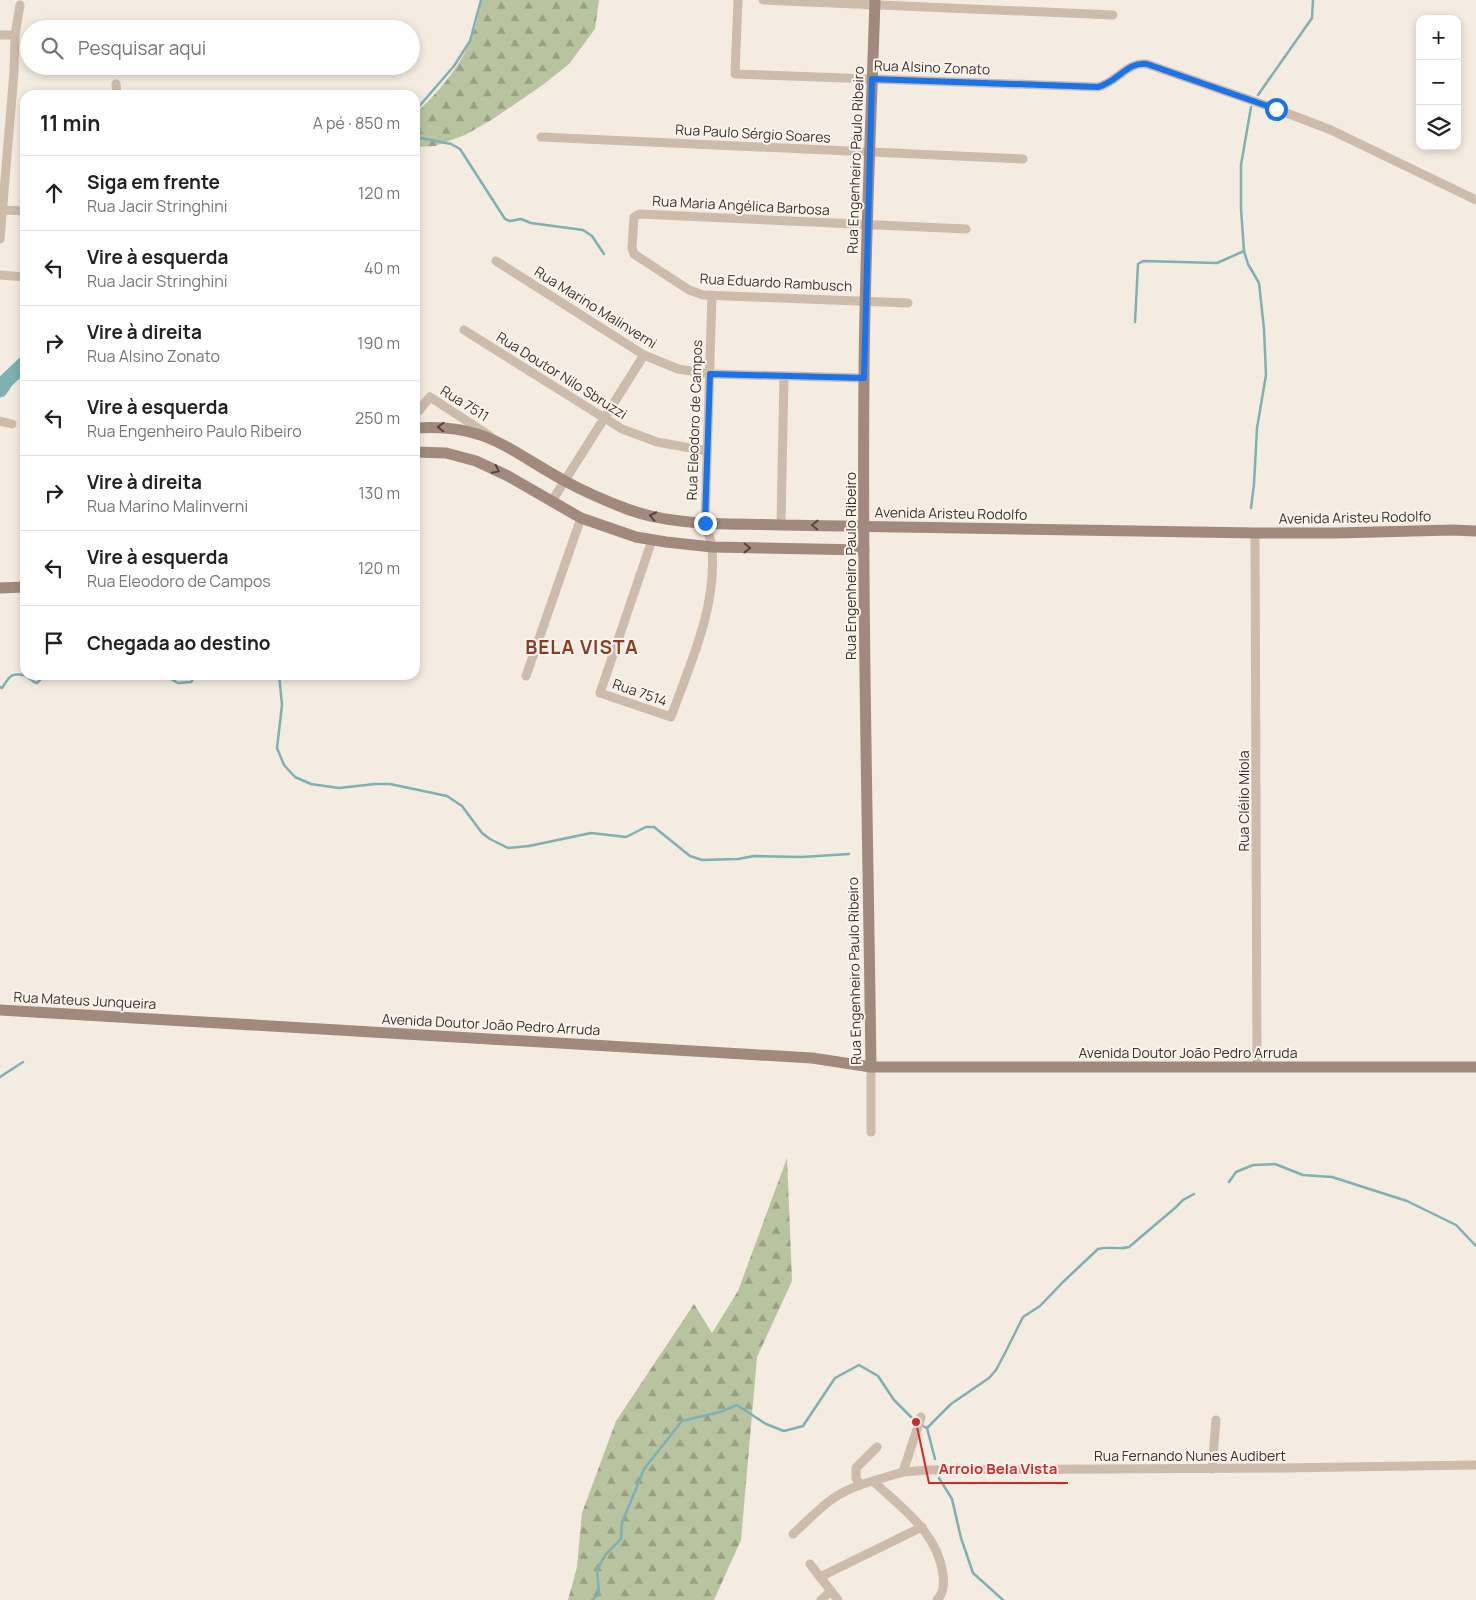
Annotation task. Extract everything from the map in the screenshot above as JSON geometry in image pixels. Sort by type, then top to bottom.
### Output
[{"type":"street","name":"Rua Alsino Zonato","points":[[738,0],[735,74],[1098,87],[1110,83],[1133,65],[1147,64],[1330,130],[1476,200]]},
{"type":"street","points":[[763,0],[875,2],[1113,15]]},
{"type":"street","name":"Rua Engenheiro Paulo Ribeiro","points":[[871,1132],[864,550],[864,378],[875,2]]},
{"type":"street","points":[[0,239],[14,72],[15,35],[20,5]]},
{"type":"street","points":[[0,34],[15,35]]},
{"type":"street","points":[[116,84],[117,90]]},
{"type":"street","name":"Rua Paulo Sérgio Soares","points":[[542,137],[1024,159]]},
{"type":"street","points":[[3,210],[20,211]]},
{"type":"street","name":"Rua Maria Angélica Barbosa","points":[[635,215],[966,229]]},
{"type":"street","name":"Rua Eduardo Rambusch","points":[[635,215],[633,219],[632,248],[634,254],[696,293],[908,302]]},
{"type":"street","name":"Rua Marino Malinverni","points":[[496,261],[644,355],[678,369],[710,374],[864,378]]},
{"type":"street","points":[[0,275],[20,277]]},
{"type":"street","name":"Rua Eleodoro de Campos","points":[[671,717],[700,637],[706,614],[712,570],[712,547],[705,523],[712,295]]},
{"type":"street","name":"Rua Doutor Nilo Sbruzzi","points":[[464,330],[604,419],[639,437],[680,447],[707,451]]},
{"type":"street","points":[[552,501],[644,355]]},
{"type":"street","points":[[781,525],[784,376]]},
{"type":"street","name":"Rua 7511","points":[[420,408],[430,397],[505,445]]},
{"type":"street","points":[[0,421],[12,424]]},
{"type":"street","name":"Avenida Aristeu Rodolfo","points":[[420,428],[468,430],[505,445],[589,494],[636,512],[668,519],[705,523],[1337,534],[1452,530],[1476,531]]},
{"type":"street","points":[[420,452],[446,453],[476,461],[508,476],[581,518],[621,533],[652,540],[712,547],[864,550]]},
{"type":"street","points":[[526,676],[581,518]]},
{"type":"street","name":"Rua Clélio Miola","points":[[1256,533],[1258,1068]]},
{"type":"street","name":"Rua 7514","points":[[652,540],[600,693],[671,717]]},
{"type":"street","points":[[0,588],[20,587]]},
{"type":"street","name":"Rua Mateus Junqueira","points":[[0,1010],[168,1020]]},
{"type":"street","name":"Avenida Doutor João Pedro Arruda","points":[[168,1020],[812,1058],[852,1057],[863,1060],[871,1068],[877,1061],[899,1068],[1476,1068]]},
{"type":"street","points":[[792,1534],[844,1492],[903,1472],[921,1416]]},
{"type":"street","points":[[1212,1468],[1216,1420]]},
{"type":"street","points":[[860,1485],[856,1478],[856,1468],[877,1447]]},
{"type":"street","name":"Rua Fernando Nunes Audibert","points":[[903,1472],[938,1470],[1476,1465]]},
{"type":"street","points":[[874,1482],[928,1533],[938,1554],[942,1572],[944,1587],[939,1598]]},
{"type":"street","points":[[820,1577],[922,1527]]},
{"type":"street","points":[[810,1564],[838,1600]]},
{"type":"street","points":[[821,1600],[831,1591]]},
{"type":"green space","points":[[481,0],[599,0],[595,29],[569,64],[544,84],[493,119],[465,135],[435,146],[420,147],[420,109],[459,63],[467,49],[478,18]]},
{"type":"green space","points":[[787,1158],[792,1281],[757,1357],[741,1540],[714,1600],[568,1600],[577,1567],[582,1513],[616,1421],[694,1304],[712,1333],[738,1291]]},
{"type":"waterway","points":[[420,105],[454,66],[470,41],[481,0]]},
{"type":"waterway","points":[[1258,95],[1312,18],[1313,0]]},
{"type":"waterway","points":[[1251,107],[1241,165],[1241,209],[1244,251],[1248,264],[1259,283],[1266,375],[1257,428],[1251,508]]},
{"type":"waterway","points":[[420,138],[451,144],[460,149],[505,219],[510,221],[521,219],[531,223],[583,230],[592,236],[604,254]]},
{"type":"waterway","points":[[1135,322],[1138,264],[1143,261],[1217,263],[1244,251]]},
{"type":"waterway","points":[[0,390],[6,381],[20,368]]},
{"type":"waterway","points":[[0,687],[2,688],[13,675],[20,674]]},
{"type":"waterway","points":[[31,680],[37,683],[40,680]]},
{"type":"waterway","points":[[173,680],[178,683],[191,682],[192,680]]},
{"type":"waterway","points":[[280,680],[282,705],[277,748],[284,765],[295,777],[311,784],[339,788],[390,784],[447,796],[462,806],[482,833],[508,848],[529,846],[591,833],[626,837],[646,827],[654,827],[690,856],[702,860],[738,859],[754,856],[802,857],[849,854]]},
{"type":"waterway","points":[[0,1077],[23,1062]]},
{"type":"waterway","points":[[1229,1182],[1236,1172],[1253,1165],[1275,1164],[1303,1175],[1332,1177],[1407,1201],[1456,1225],[1476,1246]]},
{"type":"waterway","points":[[927,1428],[951,1404],[989,1378],[996,1370],[1023,1317],[1040,1306],[1098,1249],[1129,1247],[1183,1200],[1194,1194]]},
{"type":"waterway","points":[[592,1600],[599,1594],[597,1569],[606,1554],[621,1539],[622,1523],[644,1469],[682,1421],[720,1412],[737,1405],[766,1424],[784,1431],[803,1426],[835,1378],[859,1365],[878,1376],[894,1400],[916,1422]]},
{"type":"waterway","points":[[921,1425],[927,1428],[935,1459]]},
{"type":"waterway","points":[[939,1478],[952,1499],[961,1538],[973,1573],[1003,1600]]},
{"type":"place","name":"Arroio Bela Vista","points":[[916,1422]]},
{"type":"district","name":"BELA VISTA","points":[[582,647]]},
{"type":"route","points":[[705,523],[710,374],[864,378],[872,79],[1098,87],[1110,83],[1133,65],[1139,63],[1147,64],[1276,109]]}]
